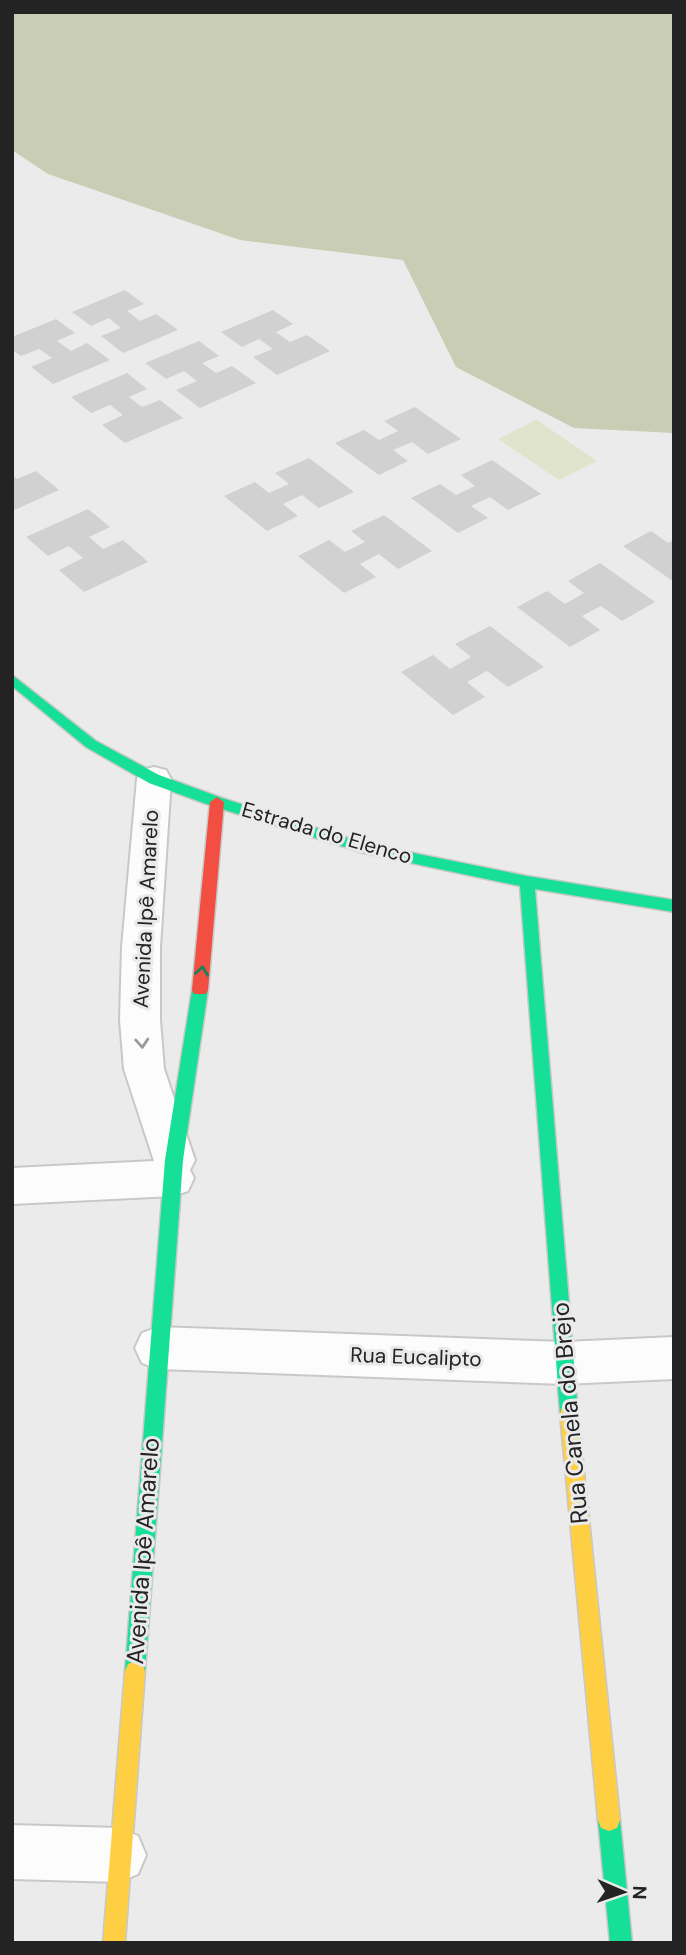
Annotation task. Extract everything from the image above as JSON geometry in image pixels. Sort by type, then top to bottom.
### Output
[{"type":"street","name":"Estrada do Elenco","points":[[12,680],[91,744],[154,779],[217,802],[364,848],[527,882],[674,906]]},
{"type":"street","name":"Avenida Ipê Amarelo","points":[[154,779],[141,947],[140,1020],[144,1069],[174,1169]]},
{"type":"street","name":"Avenida Ipê Amarelo","points":[[114,1943],[158,1348],[174,1169],[204,962],[217,802]]},
{"type":"street","name":"Rua Canela do Brejo","points":[[527,882],[564,1363],[621,1943]]},
{"type":"street","points":[[12,1186],[174,1169]]},
{"type":"street","name":"Rua Eucalipto","points":[[158,1348],[564,1363],[674,1358]]},
{"type":"street","points":[[12,1852],[119,1855]]},
{"type":"green space","points":[[12,12],[674,12],[674,433],[574,428],[456,367],[403,260],[240,240],[48,174],[12,150]]},
{"type":"green space","points":[[537,420],[597,461],[559,480],[498,439]]},
{"type":"building","points":[[125,290],[144,304],[127,311],[140,321],[156,314],[178,330],[123,353],[101,336],[121,328],[109,318],[91,326],[72,312]]},
{"type":"building","points":[[273,310],[293,324],[276,332],[290,342],[307,335],[330,351],[277,375],[253,357],[273,349],[259,339],[242,347],[221,332]]},
{"type":"building","points":[[56,319],[75,333],[57,341],[71,351],[87,343],[110,360],[53,384],[31,367],[52,358],[39,349],[21,356],[12,350],[12,337]]},
{"type":"building","points":[[199,341],[219,356],[202,363],[216,373],[232,366],[256,383],[200,408],[176,390],[197,381],[184,371],[166,379],[145,363]]},
{"type":"building","points":[[127,373],[147,389],[129,397],[142,407],[160,400],[183,418],[125,443],[102,425],[123,415],[110,405],[91,413],[71,397]]},
{"type":"building","points":[[415,407],[461,439],[428,454],[412,442],[393,450],[408,461],[379,475],[335,443],[364,430],[379,440],[398,431],[384,421]]},
{"type":"building","points":[[309,458],[354,492],[319,508],[302,495],[283,504],[298,516],[267,531],[224,496],[255,482],[269,493],[289,484],[275,473]]},
{"type":"building","points":[[492,460],[541,494],[508,510],[490,497],[471,506],[488,518],[458,533],[411,498],[440,484],[456,495],[475,486],[461,475]]},
{"type":"building","points":[[36,471],[59,490],[12,511],[12,475],[17,479]]},
{"type":"building","points":[[88,509],[110,527],[89,537],[103,549],[123,540],[148,562],[84,592],[59,570],[83,558],[69,546],[48,556],[26,537]]},
{"type":"building","points":[[384,515],[432,551],[398,569],[379,554],[360,564],[376,577],[344,593],[298,556],[329,540],[345,552],[365,542],[351,531]]},
{"type":"building","points":[[651,531],[668,543],[674,540],[674,582],[623,546]]},
{"type":"building","points":[[600,563],[655,602],[622,621],[601,606],[582,616],[600,630],[570,647],[517,607],[547,591],[565,604],[584,593],[568,581]]},
{"type":"building","points":[[490,626],[544,667],[508,687],[487,671],[467,682],[485,697],[453,715],[401,672],[433,655],[450,669],[471,657],[455,644]]},
{"type":"traffic: fast","points":[[12,679],[91,744],[154,779],[217,802],[364,848],[527,882],[674,906]]},
{"type":"traffic: fast","points":[[527,882],[569,1413]]},
{"type":"traffic: fast","points":[[135,1671],[174,1160],[200,990]]},
{"type":"traffic: fast","points":[[609,1820],[621,1943]]},
{"type":"traffic: slow","points":[[569,1413],[609,1820]]},
{"type":"traffic: slow","points":[[114,1943],[135,1671]]},
{"type":"traffic: jam","points":[[200,990],[217,802]]}]
